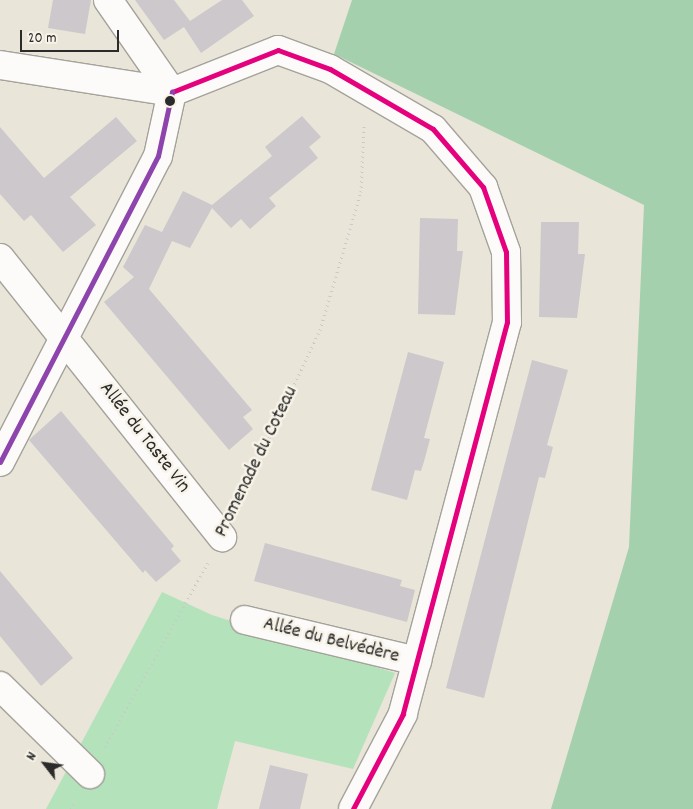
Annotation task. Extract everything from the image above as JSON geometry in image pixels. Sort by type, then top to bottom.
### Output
[{"type":"street","points":[[0,462],[67,339],[158,156],[172,92],[108,0]]},
{"type":"street","name":"Allée du Belvédère","points":[[172,92],[278,50],[366,88],[433,128],[483,186],[506,252],[507,322],[403,714],[353,809]]},
{"type":"street","points":[[0,65],[172,92]]},
{"type":"street","name":"Allée du Taste Vin","points":[[0,258],[67,339],[222,537]]},
{"type":"street","name":"Allée du Belvédère","points":[[245,620],[417,661]]},
{"type":"street","points":[[0,686],[90,774]]},
{"type":"path","name":"Promenade du Coteau","points":[[71,809],[222,537],[320,330],[361,192],[366,88]]},
{"type":"green space","points":[[352,0],[693,0],[693,809],[551,809],[629,547],[644,205],[334,54]]},
{"type":"green space","points":[[162,592],[212,615],[395,673],[353,769],[235,741],[217,809],[46,809]]},
{"type":"building","points":[[53,0],[91,0],[85,34],[48,28]]},
{"type":"building","points":[[135,0],[174,0],[190,21],[222,0],[242,0],[254,16],[201,53],[184,27],[164,40]]},
{"type":"building","points":[[302,116],[321,137],[309,147],[318,158],[269,198],[276,206],[250,229],[241,219],[231,228],[212,208],[190,248],[172,241],[149,289],[252,410],[243,417],[253,429],[229,450],[104,302],[134,277],[123,267],[145,225],[162,232],[183,191],[212,205],[272,156],[265,147]]},
{"type":"building","points":[[116,117],[137,141],[70,197],[96,225],[63,252],[31,215],[24,221],[0,194],[0,127],[44,178]]},
{"type":"building","points":[[420,218],[458,219],[457,251],[463,251],[455,315],[418,314]]},
{"type":"building","points":[[541,222],[579,222],[578,254],[585,254],[577,318],[539,317]]},
{"type":"building","points":[[408,352],[444,362],[424,438],[430,439],[425,458],[421,471],[415,470],[407,500],[371,490]]},
{"type":"building","points":[[532,360],[568,370],[547,445],[553,447],[545,478],[539,477],[484,698],[446,688]]},
{"type":"building","points":[[61,411],[174,546],[171,549],[181,561],[156,582],[145,570],[143,573],[29,440]]},
{"type":"building","points":[[265,543],[402,580],[400,586],[415,590],[407,622],[254,581]]},
{"type":"building","points":[[0,571],[73,658],[41,686],[0,636]]},
{"type":"building","points":[[270,765],[308,774],[300,809],[259,809]]},
{"type":"transit line","points":[[172,92],[278,50],[330,69],[433,129],[483,187],[506,252],[507,322],[403,714],[353,809]]},
{"type":"transit line","points":[[0,462],[158,156],[172,92]]}]
